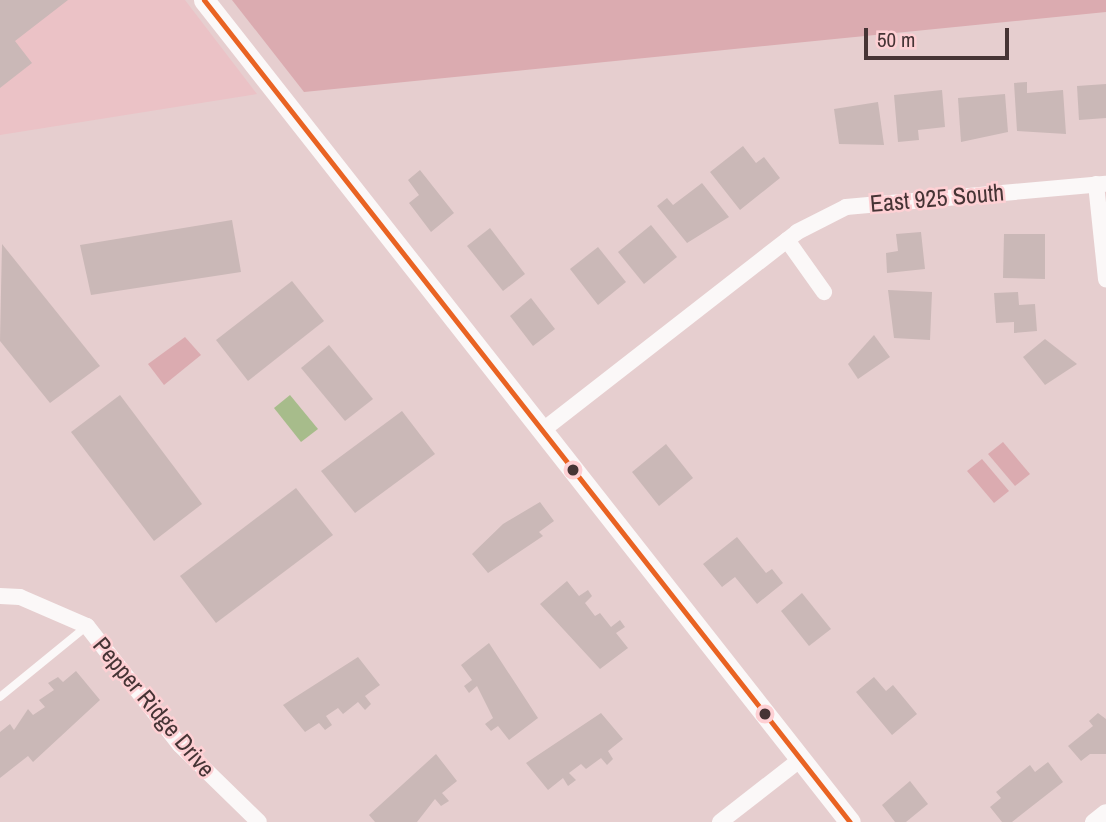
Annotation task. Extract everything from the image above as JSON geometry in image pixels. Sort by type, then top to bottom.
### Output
[{"type":"street","points":[[204,0],[850,822]]},
{"type":"street","name":"East 925 South","points":[[543,430],[787,240],[846,207],[1101,184],[1106,279]]},
{"type":"street","points":[[787,240],[824,292]]},
{"type":"street","name":"Pepper Ridge Drive","points":[[0,596],[20,597],[88,626],[180,745],[259,822]]},
{"type":"street","points":[[720,822],[801,759]]},
{"type":"street","points":[[1093,822],[1106,812]]},
{"type":"lane","points":[[0,697],[88,626]]},
{"type":"shaded area","points":[[0,0],[185,0],[257,94],[0,135]]},
{"type":"shaded area","points":[[232,0],[1106,0],[1106,12],[304,92]]},
{"type":"shaded area","points":[[185,337],[201,355],[164,385],[148,364]]},
{"type":"shaded area","points":[[290,395],[318,429],[301,442],[274,408]]},
{"type":"shaded area","points":[[1003,442],[1030,474],[1015,486],[988,454]]},
{"type":"shaded area","points":[[982,459],[1009,491],[994,503],[967,471]]},
{"type":"building","points":[[0,0],[68,0],[15,41],[32,63],[0,88]]},
{"type":"building","points":[[1027,82],[1027,93],[1063,90],[1066,134],[1017,131],[1014,83]]},
{"type":"building","points":[[1106,84],[1106,118],[1079,120],[1077,86]]},
{"type":"building","points":[[942,90],[945,127],[918,130],[919,140],[898,142],[894,95]]},
{"type":"building","points":[[1005,94],[1008,132],[961,142],[958,98]]},
{"type":"building","points":[[878,102],[884,145],[839,144],[834,109]]},
{"type":"building","points":[[743,146],[756,163],[764,157],[780,178],[740,210],[710,172]]},
{"type":"building","points":[[420,170],[454,213],[431,232],[409,203],[419,195],[408,180]]},
{"type":"building","points":[[702,183],[729,217],[687,243],[657,206],[667,198],[673,205]]},
{"type":"building","points":[[232,220],[241,272],[91,295],[80,245]]},
{"type":"building","points":[[651,225],[677,257],[644,284],[618,252]]},
{"type":"building","points":[[490,228],[525,274],[503,291],[467,246]]},
{"type":"building","points":[[921,232],[925,269],[887,273],[886,253],[898,251],[896,234]]},
{"type":"building","points":[[1004,234],[1045,234],[1045,279],[1003,278]]},
{"type":"building","points":[[2,244],[100,366],[50,403],[0,341]]},
{"type":"building","points":[[598,247],[626,282],[598,305],[570,269]]},
{"type":"building","points":[[292,281],[324,321],[248,381],[216,340]]},
{"type":"building","points":[[888,290],[932,292],[930,340],[894,338]]},
{"type":"building","points":[[1018,292],[1019,305],[1035,304],[1037,331],[1014,333],[1014,322],[996,323],[994,293]]},
{"type":"building","points":[[531,298],[555,329],[533,346],[510,316]]},
{"type":"building","points":[[874,335],[890,357],[858,379],[848,364]]},
{"type":"building","points":[[1045,339],[1077,364],[1045,385],[1023,357]]},
{"type":"building","points":[[329,345],[373,399],[345,421],[301,368]]},
{"type":"building","points":[[120,395],[202,504],[154,541],[71,432]]},
{"type":"building","points":[[402,411],[435,454],[355,513],[321,471]]},
{"type":"building","points":[[666,444],[693,478],[659,506],[632,472]]},
{"type":"building","points":[[296,488],[333,535],[216,623],[180,576]]},
{"type":"building","points":[[540,502],[554,521],[539,532],[543,536],[488,573],[472,554],[503,524]]},
{"type":"building","points":[[737,537],[766,573],[772,569],[783,583],[757,604],[735,577],[722,587],[703,564]]},
{"type":"building","points":[[567,581],[579,596],[588,590],[592,596],[585,603],[595,616],[600,613],[611,627],[620,620],[625,627],[616,633],[628,648],[600,669],[540,604]]},
{"type":"building","points":[[802,593],[831,629],[809,646],[781,611]]},
{"type":"building","points":[[489,643],[538,718],[509,740],[498,726],[491,731],[485,724],[493,718],[477,686],[469,693],[464,686],[472,680],[461,665]]},
{"type":"building","points":[[358,657],[380,685],[365,696],[371,704],[365,710],[358,702],[343,714],[338,708],[326,716],[332,725],[325,730],[319,723],[305,732],[283,705]]},
{"type":"building","points":[[76,671],[100,700],[33,762],[28,756],[0,778],[0,732],[10,724],[14,730],[28,709],[33,715],[45,707],[39,700],[54,690],[48,683],[58,677],[63,682]]},
{"type":"building","points":[[874,677],[886,691],[893,685],[917,714],[892,735],[856,692]]},
{"type":"building","points":[[601,713],[623,739],[608,751],[613,759],[607,765],[601,758],[586,769],[581,764],[569,773],[576,780],[568,786],[563,778],[548,790],[526,763]]},
{"type":"building","points":[[1098,713],[1106,719],[1106,754],[1090,754],[1081,761],[1068,746],[1093,726],[1089,721]]},
{"type":"building","points":[[436,754],[457,781],[442,793],[449,801],[441,806],[435,799],[417,822],[375,822],[369,815]]},
{"type":"building","points":[[1048,762],[1063,782],[1012,822],[1002,822],[990,807],[1001,798],[996,792],[1030,765],[1035,772]]},
{"type":"building","points":[[910,781],[928,804],[906,822],[895,822],[882,805]]},
{"type":"transit line","points":[[204,0],[850,822]]}]
